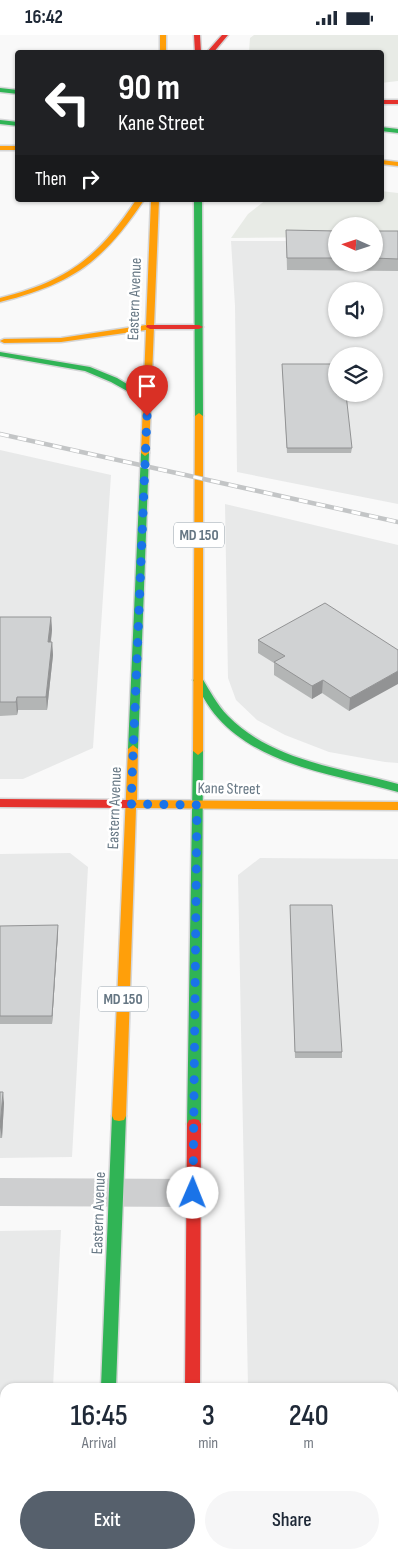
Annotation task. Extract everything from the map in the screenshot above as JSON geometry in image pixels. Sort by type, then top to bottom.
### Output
[{"type":"main road","points":[[163,50],[164,35]]},
{"type":"main road","points":[[197,35],[198,50]]},
{"type":"main road","points":[[212,50],[224,35]]},
{"type":"main road","points":[[0,81],[15,82]]},
{"type":"main road","points":[[0,90],[15,91]]},
{"type":"main road","points":[[384,102],[398,102]]},
{"type":"main road","points":[[0,122],[15,124]]},
{"type":"main road","points":[[384,129],[398,131]]},
{"type":"main road","points":[[0,148],[15,148]]},
{"type":"main road","points":[[384,162],[398,164]]},
{"type":"main road","points":[[384,173],[398,175]]},
{"type":"main road","points":[[0,300],[40,289],[69,275],[93,259],[114,239],[139,202]]},
{"type":"main road","name":"Eastern Avenue","points":[[108,1383],[156,202]]},
{"type":"main road","name":"MD 150","points":[[192,1383],[198,679],[198,202]]},
{"type":"main road","points":[[0,341],[61,340],[150,327],[199,327]]},
{"type":"main road","points":[[0,354],[87,369],[114,380],[148,399]]},
{"type":"main road","points":[[198,679],[226,720],[255,743],[298,762],[373,779],[398,788]]},
{"type":"main road","name":"Kane Street","points":[[0,803],[398,807]]},
{"type":"street","points":[[0,1192],[193,1193]]},
{"type":"shaded area","points":[[254,35],[398,35],[398,81],[384,83],[384,50],[249,50],[250,38]]},
{"type":"shaded area","points":[[384,191],[398,193],[398,237],[383,237],[383,217],[328,217],[328,237],[231,238],[248,214],[263,202],[384,202]]},
{"type":"shaded area","points":[[231,241],[328,241],[328,273],[382,273],[383,256],[398,242],[398,504],[237,472],[235,306]]},
{"type":"shaded area","points":[[0,450],[111,475],[93,748],[23,779],[0,779]]},
{"type":"shaded area","points":[[225,504],[398,545],[398,763],[329,752],[285,735],[257,720],[236,700],[228,678]]},
{"type":"shaded area","points":[[70,853],[88,867],[72,1157],[0,1158],[0,854]]},
{"type":"shaded area","points":[[260,858],[398,859],[398,1383],[248,1383],[238,875]]},
{"type":"shaded area","points":[[61,1230],[53,1383],[0,1383],[0,1231]]},
{"type":"building","points":[[286,230],[328,231],[328,258],[287,258]]},
{"type":"building","points":[[383,231],[398,231],[398,259],[383,258]]},
{"type":"building","points":[[282,364],[328,364],[328,402],[347,402],[352,448],[287,448]]},
{"type":"building","points":[[325,603],[398,650],[398,671],[350,698],[323,680],[312,686],[274,662],[285,656],[258,640]]},
{"type":"building","points":[[0,617],[51,617],[48,642],[52,642],[46,697],[17,697],[16,702],[0,702]]},
{"type":"building","points":[[290,905],[332,905],[342,1052],[295,1052]]},
{"type":"building","points":[[58,925],[52,1016],[0,1016],[0,926]]},
{"type":"building","points":[[0,1092],[3,1092],[0,1127]]},
{"type":"railway","points":[[0,434],[398,522]]},
{"type":"traffic: fast","points":[[0,90],[15,92]]},
{"type":"traffic: fast","points":[[0,122],[15,124]]},
{"type":"traffic: fast","points":[[384,129],[398,131]]},
{"type":"traffic: fast","points":[[198,202],[199,416]]},
{"type":"traffic: fast","points":[[0,354],[87,369],[114,380],[148,399]]},
{"type":"traffic: fast","points":[[133,749],[145,453]]},
{"type":"traffic: fast","points":[[198,680],[211,702],[223,717],[245,736],[265,747],[286,757],[308,764],[398,788]]},
{"type":"traffic: fast","points":[[194,1124],[198,751]]},
{"type":"traffic: fast","points":[[108,1383],[119,1116]]},
{"type":"traffic: slow","points":[[163,35],[163,50]]},
{"type":"traffic: slow","points":[[0,148],[15,148]]},
{"type":"traffic: slow","points":[[384,162],[398,164]]},
{"type":"traffic: slow","points":[[0,300],[46,286],[65,278],[82,267],[112,239],[139,202]]},
{"type":"traffic: slow","points":[[145,453],[155,202]]},
{"type":"traffic: slow","points":[[4,341],[61,340],[150,327]]},
{"type":"traffic: slow","points":[[198,751],[199,416]]},
{"type":"traffic: slow","points":[[119,1116],[133,749]]},
{"type":"traffic: slow","points":[[131,804],[398,806]]},
{"type":"traffic: jam","points":[[197,35],[198,50]]},
{"type":"traffic: jam","points":[[212,50],[225,35]]},
{"type":"traffic: jam","points":[[384,102],[398,102]]},
{"type":"traffic: jam","points":[[150,327],[199,327]]},
{"type":"traffic: jam","points":[[0,803],[131,804]]},
{"type":"traffic: jam","points":[[192,1383],[194,1124]]},
{"type":"route","points":[[147,416],[131,804],[197,805],[193,1193]]}]
